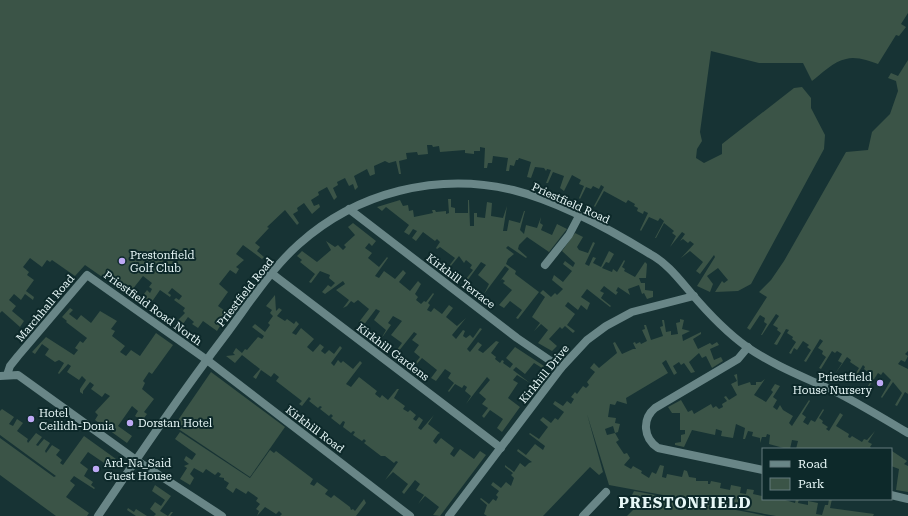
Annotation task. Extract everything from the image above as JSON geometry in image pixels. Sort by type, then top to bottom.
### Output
[{"type":"street","name":"Priestfield Road","points":[[98,516],[207,360],[271,273],[290,252],[309,235],[349,209],[380,196],[412,188],[441,184],[471,184],[498,187],[532,196],[579,216],[656,257],[668,268],[717,322],[748,347],[777,364],[855,402],[908,433]]},
{"type":"street","name":"Kirkhill Terrace","points":[[349,209],[517,338],[561,368]]},
{"type":"street","points":[[545,265],[569,234],[579,216]]},
{"type":"street","name":"Kirkhill Gardens","points":[[271,273],[501,448]]},
{"type":"street","name":"Priestfield Road North","points":[[87,275],[207,360]]},
{"type":"street","name":"Marchhall Road","points":[[3,375],[87,275]]},
{"type":"street","name":"Kirkhill Drive","points":[[449,516],[561,368],[587,340],[616,320],[644,308],[694,296]]},
{"type":"street","points":[[748,347],[738,358],[655,408],[647,418],[646,431],[649,440],[658,448],[762,470]]},
{"type":"street","name":"Kirkhill Road","points":[[207,360],[410,516]]},
{"type":"street","points":[[3,375],[18,375],[136,460],[222,516]]},
{"type":"street","points":[[583,516],[606,492]]},
{"type":"street","points":[[892,495],[908,499]]},
{"type":"green space","points":[[0,0],[908,0],[908,13],[901,24],[906,27],[899,36],[896,35],[878,64],[858,58],[841,60],[832,65],[812,81],[803,63],[759,63],[711,51],[700,132],[702,141],[697,149],[696,158],[704,163],[722,154],[722,144],[794,88],[802,87],[811,98],[811,108],[825,135],[824,149],[751,284],[738,291],[715,292],[722,281],[724,283],[728,280],[718,268],[707,276],[713,284],[710,292],[697,286],[715,257],[714,255],[700,274],[696,271],[703,262],[690,251],[681,258],[694,244],[690,241],[688,243],[683,239],[680,241],[685,234],[682,232],[670,247],[676,236],[672,233],[674,231],[664,223],[655,238],[664,221],[660,218],[658,221],[649,217],[641,231],[640,230],[648,213],[644,211],[643,214],[637,211],[638,208],[634,206],[635,204],[628,200],[626,203],[604,191],[595,207],[594,206],[604,187],[601,185],[599,189],[593,186],[591,189],[586,187],[580,199],[579,198],[584,186],[579,184],[581,180],[572,175],[564,191],[560,188],[564,176],[553,172],[548,183],[546,183],[551,170],[547,169],[546,171],[544,168],[535,167],[531,178],[527,177],[531,162],[519,158],[516,160],[514,166],[510,165],[509,171],[506,171],[508,158],[493,156],[492,163],[488,163],[487,168],[484,168],[485,148],[480,147],[480,151],[474,151],[474,154],[465,153],[465,150],[440,152],[439,146],[433,147],[432,145],[427,145],[428,154],[418,155],[417,152],[406,153],[407,159],[399,161],[401,174],[399,174],[396,161],[389,163],[385,161],[374,166],[375,174],[370,176],[367,169],[354,176],[358,187],[355,190],[353,184],[349,186],[345,178],[337,182],[338,185],[333,188],[337,197],[334,200],[327,187],[318,192],[319,195],[311,200],[314,206],[319,204],[320,207],[312,214],[304,203],[297,208],[298,211],[293,214],[299,223],[297,225],[285,210],[267,227],[269,228],[255,243],[260,247],[257,251],[264,257],[262,259],[243,245],[236,254],[244,260],[236,267],[239,269],[236,274],[230,270],[219,284],[228,292],[218,306],[228,313],[217,331],[203,321],[198,328],[192,324],[194,322],[188,317],[183,324],[178,320],[185,313],[183,311],[185,308],[174,300],[176,298],[179,300],[182,296],[172,288],[168,293],[171,295],[170,297],[160,290],[151,303],[145,299],[147,296],[144,294],[147,290],[150,293],[152,289],[149,287],[152,283],[143,276],[128,295],[85,265],[75,276],[52,260],[50,262],[47,260],[42,267],[30,258],[23,267],[29,272],[27,275],[34,280],[26,291],[34,297],[33,300],[25,294],[21,300],[14,294],[9,300],[16,306],[12,311],[24,321],[20,327],[2,311],[0,313]]},
{"type":"green space","points":[[908,60],[908,351],[905,354],[908,356],[905,362],[901,360],[898,364],[908,369],[908,394],[905,392],[897,406],[895,405],[902,393],[893,382],[882,398],[881,397],[891,380],[883,372],[881,375],[878,373],[867,390],[866,389],[873,378],[868,375],[869,373],[864,369],[865,367],[863,365],[852,383],[851,382],[859,368],[850,362],[851,360],[847,357],[835,374],[842,363],[838,361],[842,354],[837,351],[835,353],[832,351],[821,369],[819,368],[826,357],[822,354],[823,351],[818,348],[823,341],[820,339],[806,362],[804,361],[811,350],[807,347],[809,345],[803,341],[797,350],[794,348],[791,354],[789,353],[796,342],[792,339],[793,337],[787,333],[789,330],[786,329],[777,345],[774,344],[781,333],[777,330],[778,328],[773,325],[779,316],[776,314],[762,335],[767,324],[764,322],[765,318],[760,315],[750,330],[747,328],[767,297],[759,292],[771,280],[784,261],[846,152],[868,150],[872,132],[890,114],[898,91],[896,81],[888,78],[891,73],[898,76]]},
{"type":"green space","points":[[448,199],[451,199],[451,207],[455,208],[455,213],[468,213],[469,200],[470,226],[474,226],[474,213],[477,213],[477,217],[485,218],[487,202],[492,203],[491,216],[503,218],[507,206],[503,231],[507,231],[509,220],[520,223],[524,211],[520,230],[524,234],[526,225],[537,228],[541,217],[540,223],[543,225],[541,230],[552,235],[557,224],[567,229],[549,252],[527,237],[519,245],[518,249],[527,257],[526,258],[508,246],[506,248],[514,254],[508,259],[506,264],[516,271],[515,274],[539,292],[518,319],[516,318],[522,310],[510,301],[504,308],[499,305],[512,290],[503,283],[505,281],[502,279],[500,281],[509,269],[505,266],[484,294],[489,284],[478,275],[486,265],[481,262],[467,281],[466,279],[473,270],[470,268],[472,265],[466,260],[464,263],[459,256],[450,267],[449,266],[455,258],[440,247],[437,249],[436,248],[440,242],[437,239],[435,241],[423,232],[416,241],[412,238],[417,231],[413,229],[409,235],[404,232],[409,225],[386,207],[382,211],[377,207],[400,200],[403,206],[408,205],[409,211],[413,210],[414,217],[433,213],[432,210],[435,210],[436,212],[446,211],[446,214],[449,213]]},
{"type":"green space","points":[[353,223],[376,241],[372,246],[369,243],[365,248],[372,253],[368,258],[379,267],[387,257],[388,258],[375,276],[379,278],[384,271],[395,279],[403,270],[406,273],[399,282],[410,291],[418,281],[421,284],[415,294],[418,297],[416,300],[421,304],[424,301],[426,302],[433,293],[434,294],[428,303],[430,305],[427,310],[431,312],[434,308],[442,314],[449,305],[453,308],[446,317],[457,326],[466,318],[452,335],[456,339],[463,330],[465,331],[463,336],[466,338],[470,335],[473,338],[480,328],[482,329],[467,349],[470,352],[478,342],[482,345],[478,350],[483,353],[496,341],[499,342],[491,353],[500,363],[502,360],[504,361],[503,363],[510,368],[513,364],[506,358],[515,347],[544,366],[542,368],[534,363],[525,374],[516,367],[513,370],[530,383],[517,375],[513,380],[518,383],[508,398],[520,407],[502,432],[497,428],[503,419],[490,410],[484,418],[482,416],[488,408],[482,404],[486,399],[479,393],[490,380],[487,377],[466,404],[471,396],[465,391],[467,387],[464,385],[462,388],[455,384],[449,392],[448,391],[454,383],[448,378],[451,373],[445,369],[436,381],[431,378],[437,370],[422,358],[415,366],[414,365],[420,357],[414,352],[419,345],[412,340],[417,334],[414,332],[398,352],[396,351],[402,343],[391,335],[402,321],[393,316],[388,323],[391,325],[381,339],[386,330],[374,320],[380,311],[376,309],[363,326],[359,322],[369,309],[358,300],[354,303],[351,301],[343,308],[349,300],[336,290],[345,284],[343,281],[325,294],[322,292],[328,285],[331,287],[335,283],[329,278],[330,275],[320,271],[311,283],[309,282],[315,274],[300,262],[302,260],[297,256],[302,251],[317,262],[331,250],[326,241],[335,247],[338,245],[343,250],[346,247],[344,245],[355,235],[348,227]]},
{"type":"green space","points":[[575,233],[583,237],[577,247],[579,250],[588,253],[593,242],[595,243],[585,264],[589,266],[593,257],[596,258],[593,263],[601,267],[609,251],[614,254],[609,263],[606,262],[602,268],[612,272],[613,269],[617,272],[624,260],[625,261],[622,267],[625,269],[624,271],[635,277],[645,262],[647,264],[646,278],[639,278],[641,283],[645,283],[645,290],[653,291],[653,297],[647,299],[644,293],[642,294],[639,285],[628,289],[630,295],[618,287],[616,291],[618,292],[616,295],[604,286],[600,291],[604,293],[601,298],[611,306],[610,307],[587,289],[581,297],[590,303],[587,310],[581,305],[578,310],[568,302],[565,306],[575,314],[567,325],[575,331],[573,333],[565,326],[562,329],[560,327],[549,339],[557,346],[552,351],[538,343],[548,330],[541,324],[534,331],[540,323],[532,317],[545,297],[540,293],[543,290],[551,297],[555,293],[557,295],[563,289],[552,280],[554,275],[563,282],[572,271],[563,264],[565,261],[573,267],[575,263],[562,251]]},
{"type":"green space","points":[[275,295],[276,311],[279,308],[282,310],[277,316],[285,321],[287,319],[294,324],[296,321],[299,324],[292,333],[296,335],[301,328],[314,339],[307,347],[313,352],[320,344],[324,347],[321,351],[325,354],[329,350],[334,354],[340,346],[342,348],[331,363],[334,366],[338,360],[341,363],[343,361],[353,369],[360,361],[362,363],[346,384],[351,387],[359,377],[377,391],[375,394],[380,398],[382,395],[388,400],[397,389],[399,389],[394,398],[405,406],[403,409],[408,412],[410,410],[416,415],[413,419],[416,421],[419,417],[423,420],[418,428],[421,430],[434,415],[428,424],[440,433],[433,441],[436,444],[441,438],[454,448],[450,454],[454,457],[460,449],[474,459],[480,451],[486,455],[440,516],[433,515],[439,507],[425,496],[418,504],[424,495],[416,490],[420,484],[415,480],[404,494],[402,492],[408,484],[393,472],[385,480],[398,462],[396,461],[394,463],[385,456],[381,456],[364,443],[366,441],[364,439],[362,441],[353,435],[355,432],[353,431],[351,433],[343,427],[345,422],[343,421],[340,425],[331,418],[333,416],[331,414],[329,416],[320,409],[322,407],[320,406],[318,408],[309,401],[311,399],[309,397],[302,406],[299,404],[302,401],[276,381],[279,377],[274,373],[271,377],[261,370],[256,379],[253,377],[260,369],[242,355],[235,363],[226,356],[235,355],[233,353],[236,348],[242,353],[245,349],[247,350],[258,337],[262,339],[264,336],[252,327],[255,324],[265,332],[270,325],[268,323],[273,316],[270,313],[272,310],[266,306]]},
{"type":"green space","points":[[70,308],[73,310],[69,314],[77,320],[81,315],[91,323],[100,311],[117,321],[111,329],[115,331],[112,336],[125,346],[120,352],[126,356],[131,350],[140,356],[156,333],[173,345],[152,374],[149,372],[143,381],[145,383],[142,389],[154,399],[144,412],[147,414],[142,421],[135,416],[138,411],[132,406],[118,426],[132,436],[127,443],[95,420],[98,415],[95,412],[110,396],[105,393],[102,397],[91,389],[94,385],[90,382],[83,391],[83,394],[80,392],[80,389],[86,380],[82,376],[79,380],[67,372],[71,366],[68,364],[59,374],[58,373],[64,363],[59,360],[55,362],[45,355],[49,349],[42,344],[35,354],[32,352],[46,337],[74,355],[78,350],[75,348],[80,341],[83,343],[87,338],[66,322],[67,321],[62,317]]},
{"type":"green space","points":[[680,319],[684,320],[682,329],[690,331],[682,335],[683,341],[701,332],[701,334],[693,339],[698,349],[710,343],[712,345],[717,342],[719,345],[710,349],[714,360],[721,357],[723,361],[712,368],[706,356],[702,358],[699,353],[689,362],[695,372],[691,373],[684,363],[681,365],[679,362],[673,366],[677,373],[674,375],[666,360],[662,363],[668,373],[626,398],[627,404],[617,401],[615,405],[610,404],[608,417],[616,418],[615,423],[620,424],[618,432],[615,433],[619,440],[616,442],[624,454],[627,453],[630,458],[624,465],[631,469],[633,466],[642,471],[641,473],[649,478],[652,472],[656,474],[660,465],[664,466],[662,477],[666,478],[667,474],[682,477],[684,470],[687,471],[689,477],[696,478],[696,481],[708,481],[708,484],[710,484],[711,481],[721,483],[720,488],[730,490],[731,485],[741,487],[740,493],[746,494],[747,489],[754,490],[753,494],[762,496],[762,500],[785,500],[795,503],[796,500],[799,500],[798,503],[808,505],[808,501],[818,503],[816,514],[822,515],[825,505],[828,505],[829,500],[832,500],[830,508],[874,514],[873,516],[776,516],[609,485],[587,414],[603,472],[599,475],[590,467],[543,516],[487,516],[484,514],[487,505],[480,499],[481,498],[489,504],[493,499],[496,501],[498,497],[496,495],[499,491],[491,485],[493,482],[501,488],[506,482],[511,486],[514,478],[511,475],[513,473],[505,467],[505,465],[514,472],[520,463],[525,467],[532,462],[517,451],[518,449],[526,455],[535,444],[543,450],[545,446],[529,434],[530,433],[539,439],[548,427],[540,420],[543,417],[551,423],[555,418],[558,420],[564,412],[553,404],[555,401],[563,406],[567,401],[571,404],[574,399],[571,397],[575,392],[577,394],[583,386],[586,388],[589,385],[587,382],[595,372],[590,368],[594,363],[599,368],[617,353],[613,343],[615,342],[622,354],[636,349],[633,343],[635,342],[636,344],[640,342],[641,344],[647,341],[642,330],[645,329],[644,325],[646,325],[651,340],[663,336],[660,327],[663,326],[662,320],[664,320],[666,332],[671,331],[671,335],[678,334],[676,323],[680,322]],"holes":[[[613,426],[615,433],[607,435],[605,429]]]},
{"type":"green space","points":[[211,372],[285,427],[250,477],[174,426]]},
{"type":"green space","points":[[737,374],[738,386],[750,382],[751,385],[756,385],[756,382],[761,382],[765,379],[754,395],[766,402],[773,392],[771,390],[775,384],[780,386],[773,397],[777,400],[773,407],[777,410],[780,405],[783,410],[793,416],[789,423],[792,426],[809,400],[810,401],[802,414],[806,417],[803,422],[808,425],[811,420],[815,422],[823,409],[824,410],[819,418],[823,421],[822,423],[828,427],[826,429],[829,431],[840,413],[843,415],[836,426],[849,434],[848,437],[850,438],[852,436],[862,442],[864,439],[867,440],[875,431],[868,442],[872,444],[870,447],[871,448],[796,448],[798,441],[792,440],[790,448],[783,448],[769,444],[770,435],[767,434],[766,437],[762,437],[760,443],[760,438],[752,436],[753,432],[748,431],[745,439],[743,439],[745,428],[736,424],[733,438],[721,436],[722,431],[716,429],[715,435],[692,430],[684,447],[675,445],[675,443],[681,442],[681,435],[685,434],[685,430],[680,430],[680,413],[672,413],[668,407],[681,400],[688,412],[692,410],[694,414],[711,404],[713,408],[716,406],[719,409],[723,407],[722,404],[727,401],[724,397],[726,396],[729,400],[737,395],[731,384],[737,381],[734,375]]},
{"type":"green space","points":[[2,409],[14,417],[9,424],[13,426],[17,419],[23,423],[17,431],[28,439],[28,443],[36,433],[42,437],[36,445],[38,446],[44,439],[50,443],[45,451],[46,453],[52,445],[60,450],[56,455],[62,460],[60,463],[63,465],[84,436],[116,459],[110,467],[88,452],[80,463],[88,469],[84,476],[93,482],[91,485],[95,488],[94,489],[74,476],[70,481],[75,485],[66,497],[89,513],[87,516],[56,516],[0,475],[0,438],[54,477],[56,476],[0,435],[0,411]]},
{"type":"green space","points":[[180,432],[250,478],[270,450],[274,453],[276,451],[313,479],[310,484],[314,486],[317,482],[328,490],[325,494],[331,498],[334,495],[350,507],[351,510],[353,509],[355,511],[364,499],[366,503],[356,516],[280,516],[282,514],[279,511],[276,514],[265,507],[257,516],[259,511],[256,509],[260,504],[256,501],[258,498],[248,491],[246,494],[236,488],[233,493],[226,488],[229,483],[224,480],[224,478],[219,477],[221,474],[218,472],[215,475],[206,469],[203,473],[194,468],[190,474],[194,478],[190,485],[180,479],[187,468],[184,466],[189,464],[184,460],[186,456],[192,460],[196,454],[175,439]]},
{"type":"green space","points":[[892,451],[907,461],[904,464],[908,466],[908,492],[896,490],[899,469],[892,466]]},
{"type":"green space","points":[[155,485],[171,496],[160,511],[168,516],[154,516],[156,514],[150,509],[155,502],[161,506],[165,500],[152,491]]},
{"type":"green space","points":[[634,491],[767,516],[627,516],[640,503],[632,495]]},
{"type":"green space","points":[[128,508],[134,512],[136,509],[147,516],[136,516],[127,510]]},
{"type":"place","name":"Prestonfield Golf Club","points":[[122,261]]},
{"type":"place","name":"Priestfield House Nursery","points":[[880,383]]},
{"type":"place","name":"Hotel Ceilidh-Donia","points":[[31,419]]},
{"type":"place","name":"Dorstan Hotel","points":[[130,423]]},
{"type":"place","name":"Ard-Na_Said Guest House","points":[[96,469]]},
{"type":"district","name":"PRESTONFIELD","points":[[685,503]]}]
